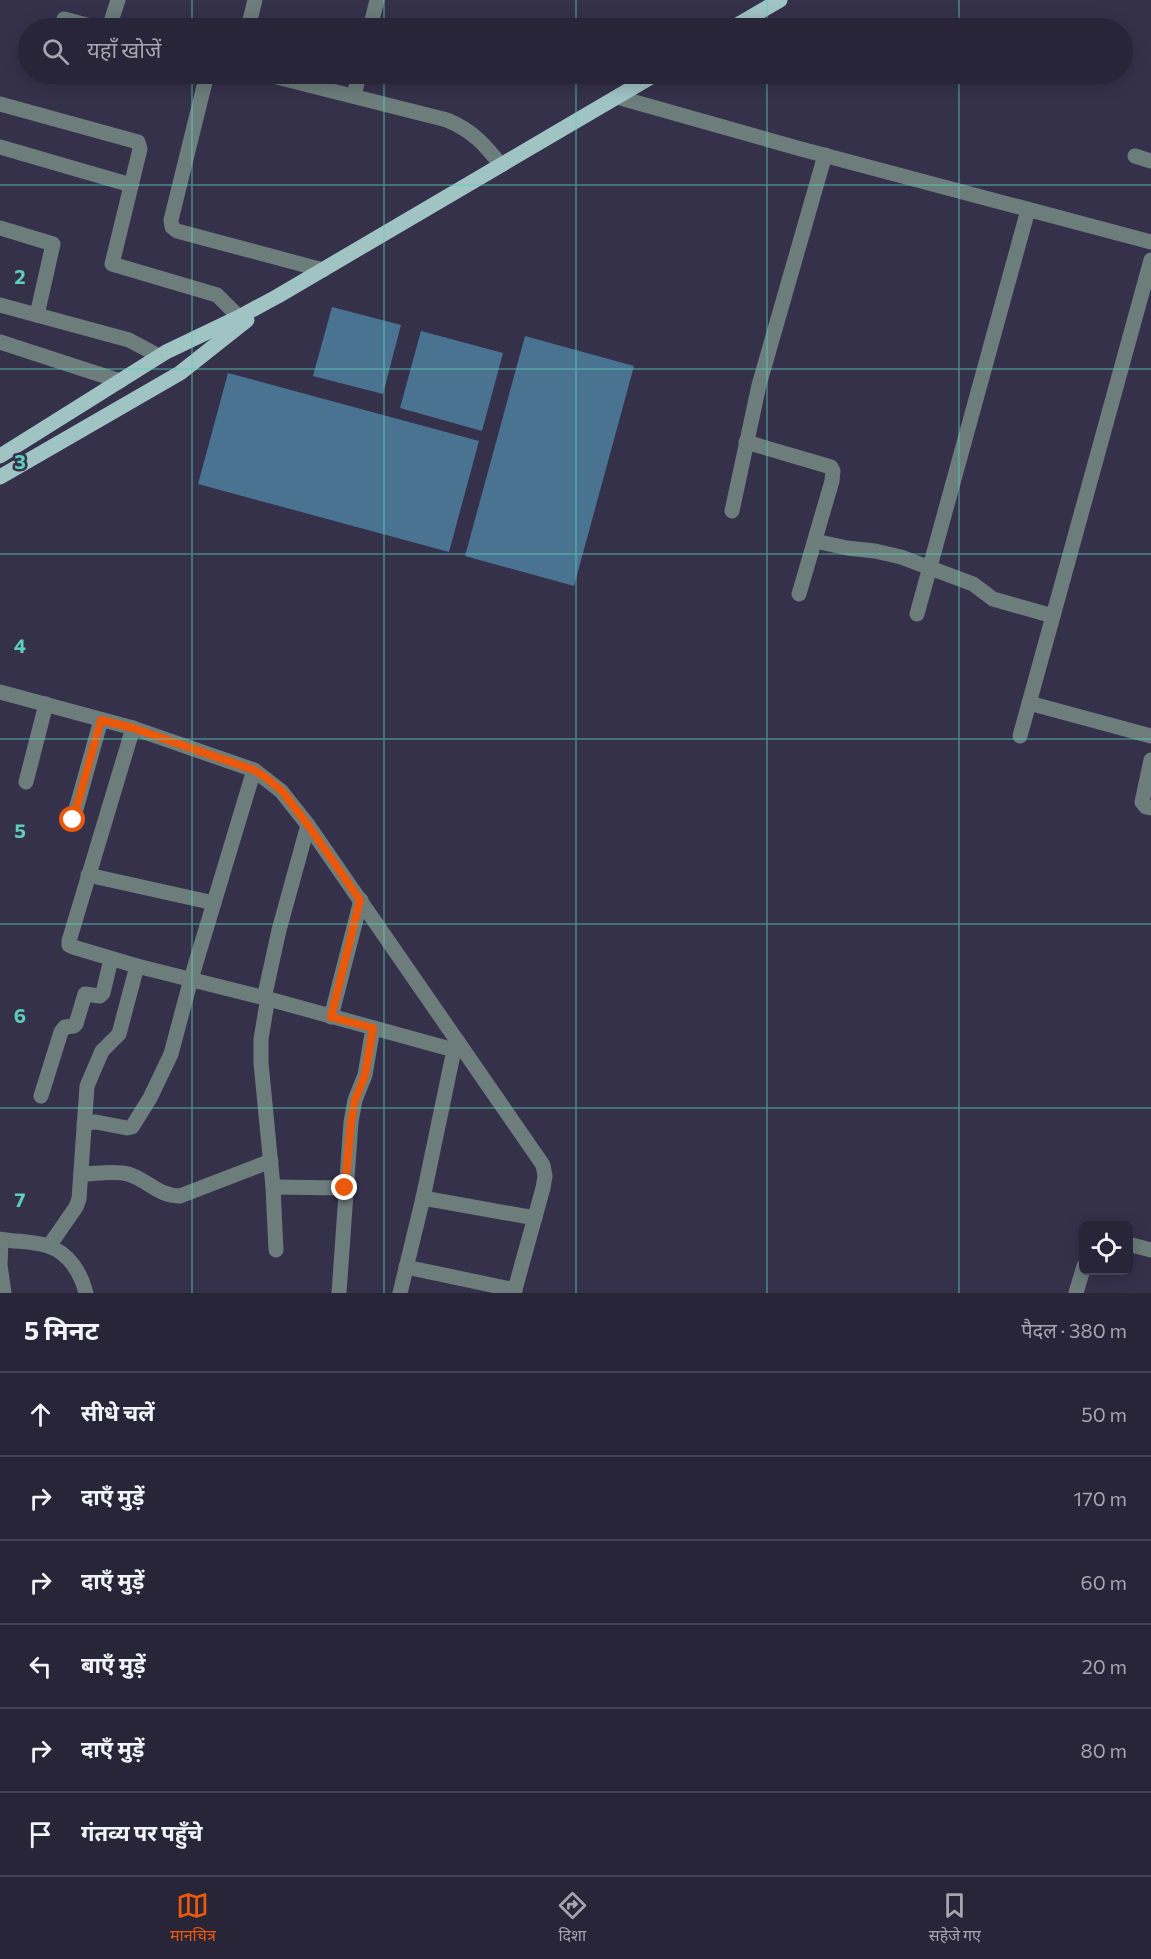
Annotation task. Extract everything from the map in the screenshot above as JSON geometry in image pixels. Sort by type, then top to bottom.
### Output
[{"type":"main road","points":[[749,18],[780,0]]},
{"type":"main road","points":[[0,456],[159,356],[278,296],[639,84]]},
{"type":"main road","points":[[0,477],[180,373],[278,296]]},
{"type":"street","points":[[113,18],[118,0]]},
{"type":"street","points":[[250,18],[255,0]]},
{"type":"street","points":[[372,18],[377,0]]},
{"type":"street","points":[[205,84],[171,220],[172,227],[177,231],[323,270]]},
{"type":"street","points":[[305,84],[460,125],[480,139],[501,165]]},
{"type":"street","points":[[354,96],[357,84]]},
{"type":"street","points":[[616,97],[825,156],[1151,242]]},
{"type":"street","points":[[0,104],[138,142],[140,148],[112,264],[213,293],[223,299],[239,317]]},
{"type":"street","points":[[0,147],[131,185]]},
{"type":"street","points":[[732,511],[759,385],[825,156]]},
{"type":"street","points":[[1135,156],[1151,161]]},
{"type":"street","points":[[917,614],[1028,210]]},
{"type":"street","points":[[0,228],[53,244],[37,315]]},
{"type":"street","points":[[1020,736],[1151,260]]},
{"type":"street","points":[[0,305],[133,341],[159,356]]},
{"type":"street","points":[[1136,316],[1151,321]]},
{"type":"street","points":[[0,342],[120,381]]},
{"type":"street","points":[[746,442],[831,467],[833,477],[799,594]]},
{"type":"street","points":[[815,541],[875,551],[930,568],[973,584],[993,599],[1053,616]]},
{"type":"street","points":[[0,692],[133,728],[254,770],[282,791],[308,825],[456,1046],[543,1165],[544,1181],[515,1291],[406,1267]]},
{"type":"street","points":[[1029,703],[1151,736]]},
{"type":"street","points":[[26,782],[46,704]]},
{"type":"street","points":[[73,820],[101,720]]},
{"type":"street","points":[[133,728],[69,943],[73,947],[373,1028],[456,1046]]},
{"type":"street","points":[[1151,760],[1142,802],[1146,807],[1151,808]]},
{"type":"street","points":[[84,1123],[94,1121],[132,1127],[167,1065],[254,770]]},
{"type":"street","points":[[276,1250],[261,1039],[267,1004],[265,994],[279,930],[308,825]]},
{"type":"street","points":[[88,875],[214,903]]},
{"type":"street","points":[[331,1017],[360,900]]},
{"type":"street","points":[[41,1096],[61,1032],[65,1027],[76,1024],[84,996],[87,994],[100,996],[111,958]]},
{"type":"street","points":[[49,1246],[76,1208],[79,1199],[87,1086],[102,1051],[119,1034],[137,966]]},
{"type":"street","points":[[339,1293],[351,1122],[355,1100],[365,1075],[373,1028]]},
{"type":"street","points":[[400,1293],[456,1046]]},
{"type":"street","points":[[81,1174],[124,1173],[134,1176],[165,1194],[180,1196],[271,1161]]},
{"type":"street","points":[[273,1187],[345,1188]]},
{"type":"street","points":[[423,1198],[535,1218]]},
{"type":"street","points":[[4,1293],[0,1260],[1,1240],[49,1246],[76,1268],[82,1278],[86,1293]]},
{"type":"street","points":[[1133,1245],[1151,1250]]},
{"type":"street","points":[[1076,1293],[1081,1275]]},
{"type":"water","points":[[332,307],[401,325],[383,394],[313,376]]},
{"type":"water","points":[[421,331],[503,353],[482,431],[400,408]]},
{"type":"water","points":[[525,336],[634,366],[574,586],[465,556]]},
{"type":"water","points":[[228,373],[479,441],[449,552],[198,484]]},
{"type":"route","points":[[73,820],[101,720],[133,728],[254,770],[282,791],[308,825],[360,900],[331,1017],[373,1028],[365,1075],[355,1100],[351,1122],[345,1188]]}]
